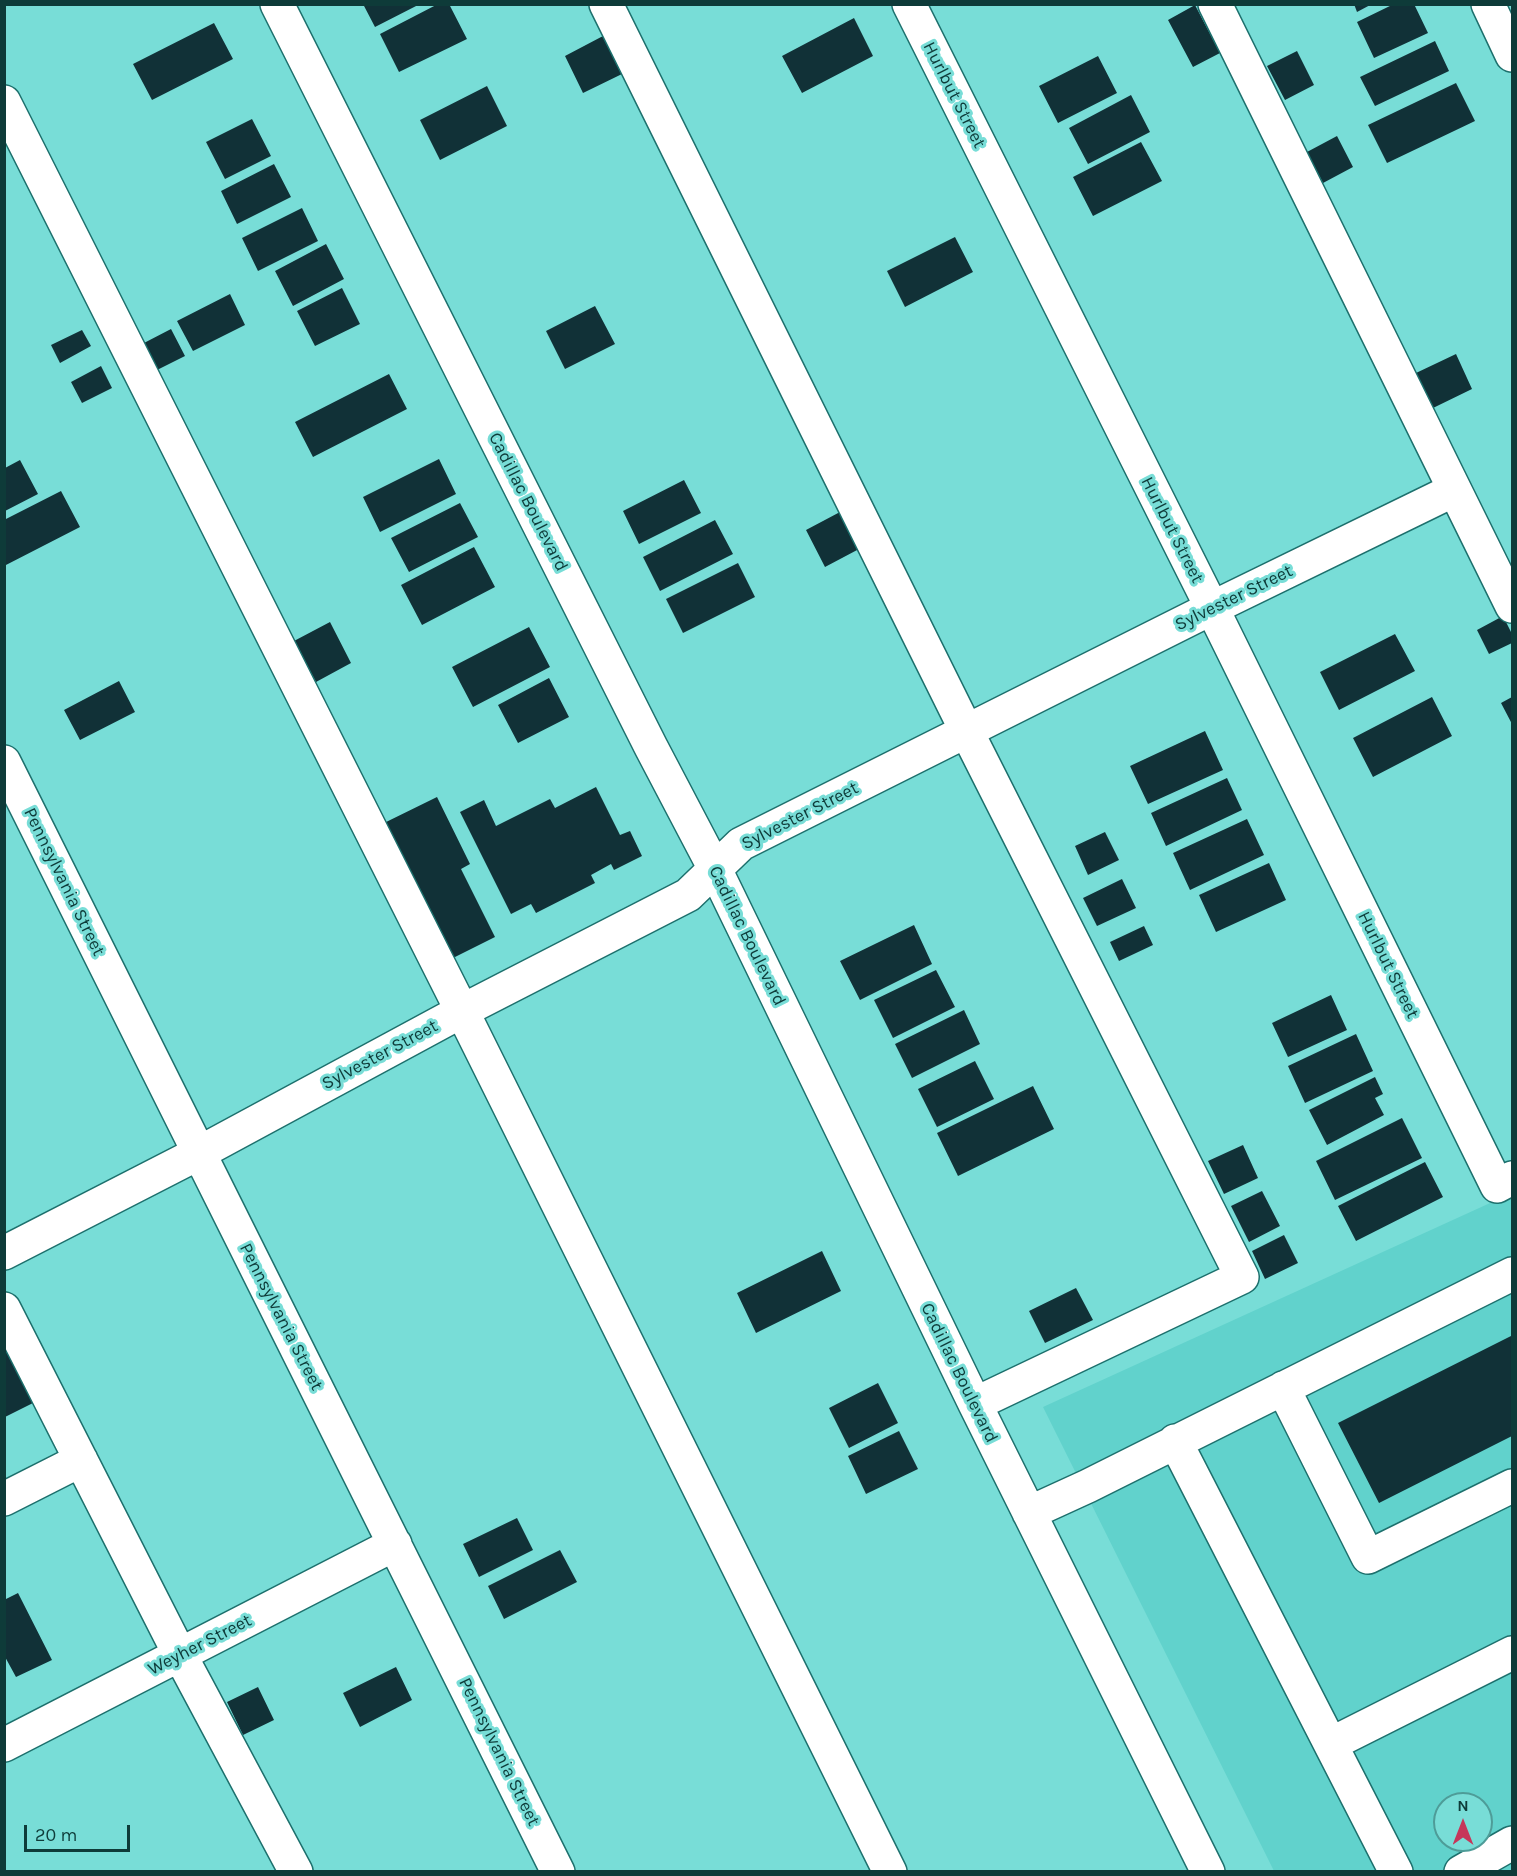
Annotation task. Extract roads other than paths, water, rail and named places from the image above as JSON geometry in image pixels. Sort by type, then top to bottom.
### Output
[{"type":"street","name":"Cadillac Boulevard","points":[[277,4],[645,736],[715,869],[975,1404],[1208,1872]]},
{"type":"street","points":[[606,4],[967,732],[1242,1277],[975,1404]]},
{"type":"street","name":"Hurlbut Street","points":[[909,4],[1212,608],[1505,1182]]},
{"type":"street","points":[[1215,4],[1512,606]]},
{"type":"street","points":[[1488,4],[1512,54]]},
{"type":"street","points":[[4,102],[462,1011],[890,1872]]},
{"type":"street","name":"Sylvester Street","points":[[4,1253],[199,1153],[462,1011],[688,895],[741,844],[1212,608],[1454,490]]},
{"type":"street","name":"Pennsylvania Street","points":[[4,762],[558,1872]]},
{"type":"street","points":[[1029,1513],[1088,1486],[1512,1274]]},
{"type":"street","points":[[4,1309],[180,1655],[296,1872]]},
{"type":"street","points":[[1283,1388],[1368,1557],[1512,1486]]},
{"type":"street","points":[[1175,1441],[1396,1872]]},
{"type":"street","points":[[4,1499],[81,1460]]},
{"type":"street","name":"Weyher Street","points":[[4,1745],[395,1544]]},
{"type":"street","points":[[1331,1744],[1512,1653]]},
{"type":"street","points":[[1461,1872],[1512,1844]]}]
